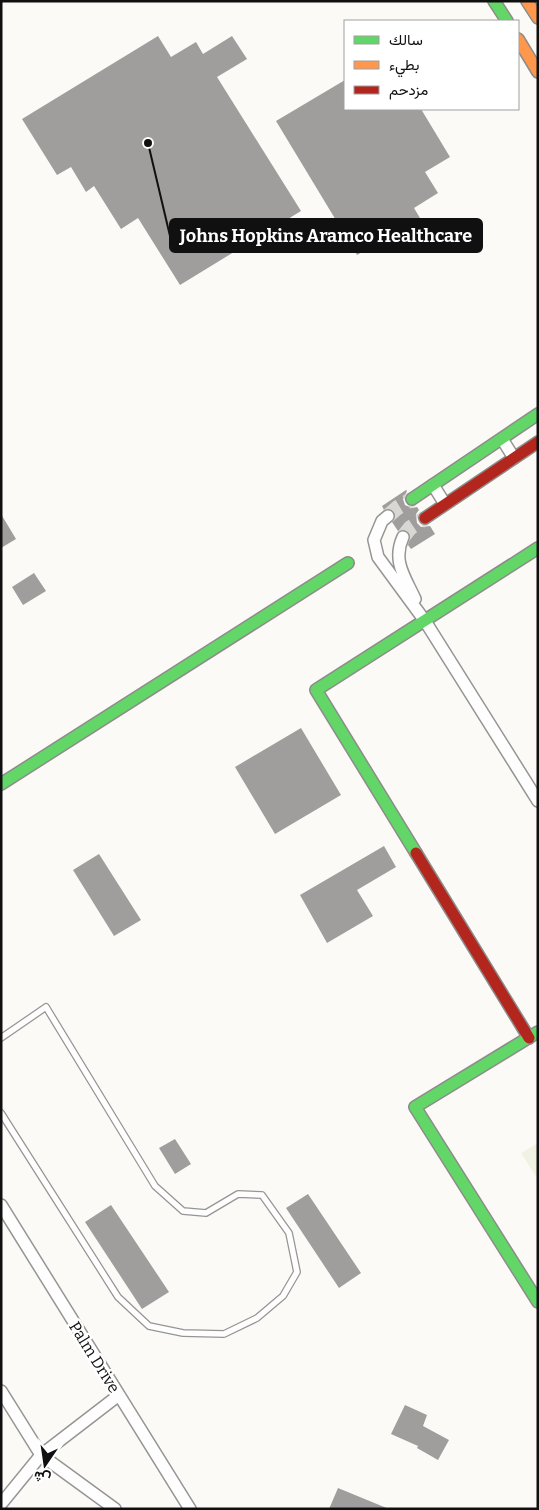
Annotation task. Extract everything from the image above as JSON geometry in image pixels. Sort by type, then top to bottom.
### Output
[{"type":"street","points":[[494,1],[506,20]]},
{"type":"street","points":[[527,1],[538,18]]},
{"type":"street","points":[[519,41],[538,72]]},
{"type":"street","points":[[412,499],[538,414]]},
{"type":"street","points":[[502,438],[514,458]]},
{"type":"street","points":[[424,518],[538,442]]},
{"type":"street","points":[[433,485],[445,504]]},
{"type":"street","points":[[388,516],[382,522],[374,540],[378,557],[425,621],[538,801]]},
{"type":"street","points":[[403,537],[399,545],[398,562],[425,621]]},
{"type":"street","points":[[538,549],[316,690],[533,1035],[415,1107],[538,1302]]},
{"type":"street","points":[[1,784],[348,563]]},
{"type":"street","name":"Palm Drive","points":[[1,1205],[5,1218],[190,1509]]},
{"type":"street","points":[[1,1391],[41,1455],[115,1509]]},
{"type":"street","points":[[1,1504],[41,1455],[119,1395]]},
{"type":"lane","points":[[1,1038],[46,1007],[155,1186],[183,1211],[206,1213],[238,1194],[262,1195],[289,1233],[297,1272],[283,1296],[257,1318],[224,1334],[183,1333],[149,1326],[118,1297],[1,1113]]},
{"type":"green space","points":[[538,1143],[538,1180],[521,1153]]},
{"type":"building","points":[[158,36],[171,57],[196,42],[203,54],[232,36],[247,59],[217,77],[301,211],[180,285],[138,218],[121,229],[94,186],[86,192],[71,167],[57,175],[22,119]]},
{"type":"building","points":[[344,81],[344,110],[422,110],[450,157],[425,172],[438,193],[414,208],[420,218],[357,255],[276,121]]},
{"type":"building","points":[[406,490],[403,499],[405,505],[412,508],[417,507],[419,510],[416,514],[417,523],[421,527],[430,526],[435,534],[411,549],[408,545],[409,533],[405,530],[398,531],[392,522],[395,518],[394,512],[390,509],[384,510],[382,506]]},
{"type":"building","points":[[1,514],[16,539],[1,548]]},
{"type":"building","points":[[34,573],[46,591],[23,605],[12,587]]},
{"type":"building","points":[[301,728],[341,795],[275,834],[235,767]]},
{"type":"building","points":[[384,846],[396,867],[357,890],[373,916],[327,943],[300,895]]},
{"type":"building","points":[[99,854],[141,920],[114,936],[73,870]]},
{"type":"building","points":[[175,1139],[191,1164],[175,1174],[159,1148]]},
{"type":"building","points":[[308,1194],[361,1273],[339,1288],[286,1208]]},
{"type":"building","points":[[111,1205],[169,1292],[142,1309],[85,1222]]},
{"type":"building","points":[[405,1405],[427,1415],[423,1426],[449,1440],[438,1460],[417,1448],[418,1446],[391,1434]]},
{"type":"building","points":[[338,1488],[389,1509],[329,1509]]},
{"type":"tunnel","points":[[388,516],[412,499]]},
{"type":"tunnel","points":[[403,537],[410,528],[425,518]]},
{"type":"traffic: fast","points":[[494,1],[506,20]]},
{"type":"traffic: fast","points":[[412,499],[538,414]]},
{"type":"traffic: fast","points":[[416,853],[316,690],[538,548]]},
{"type":"traffic: fast","points":[[1,784],[348,563]]},
{"type":"traffic: fast","points":[[538,1032],[415,1107],[538,1302]]},
{"type":"traffic: slow","points":[[527,1],[538,18]]},
{"type":"traffic: slow","points":[[519,41],[538,72]]},
{"type":"traffic: jam","points":[[425,518],[538,442]]},
{"type":"traffic: jam","points":[[416,853],[529,1038]]},
{"type":"place","name":"Johns Hopkins Aramco Healthcare","points":[[148,143]]}]
